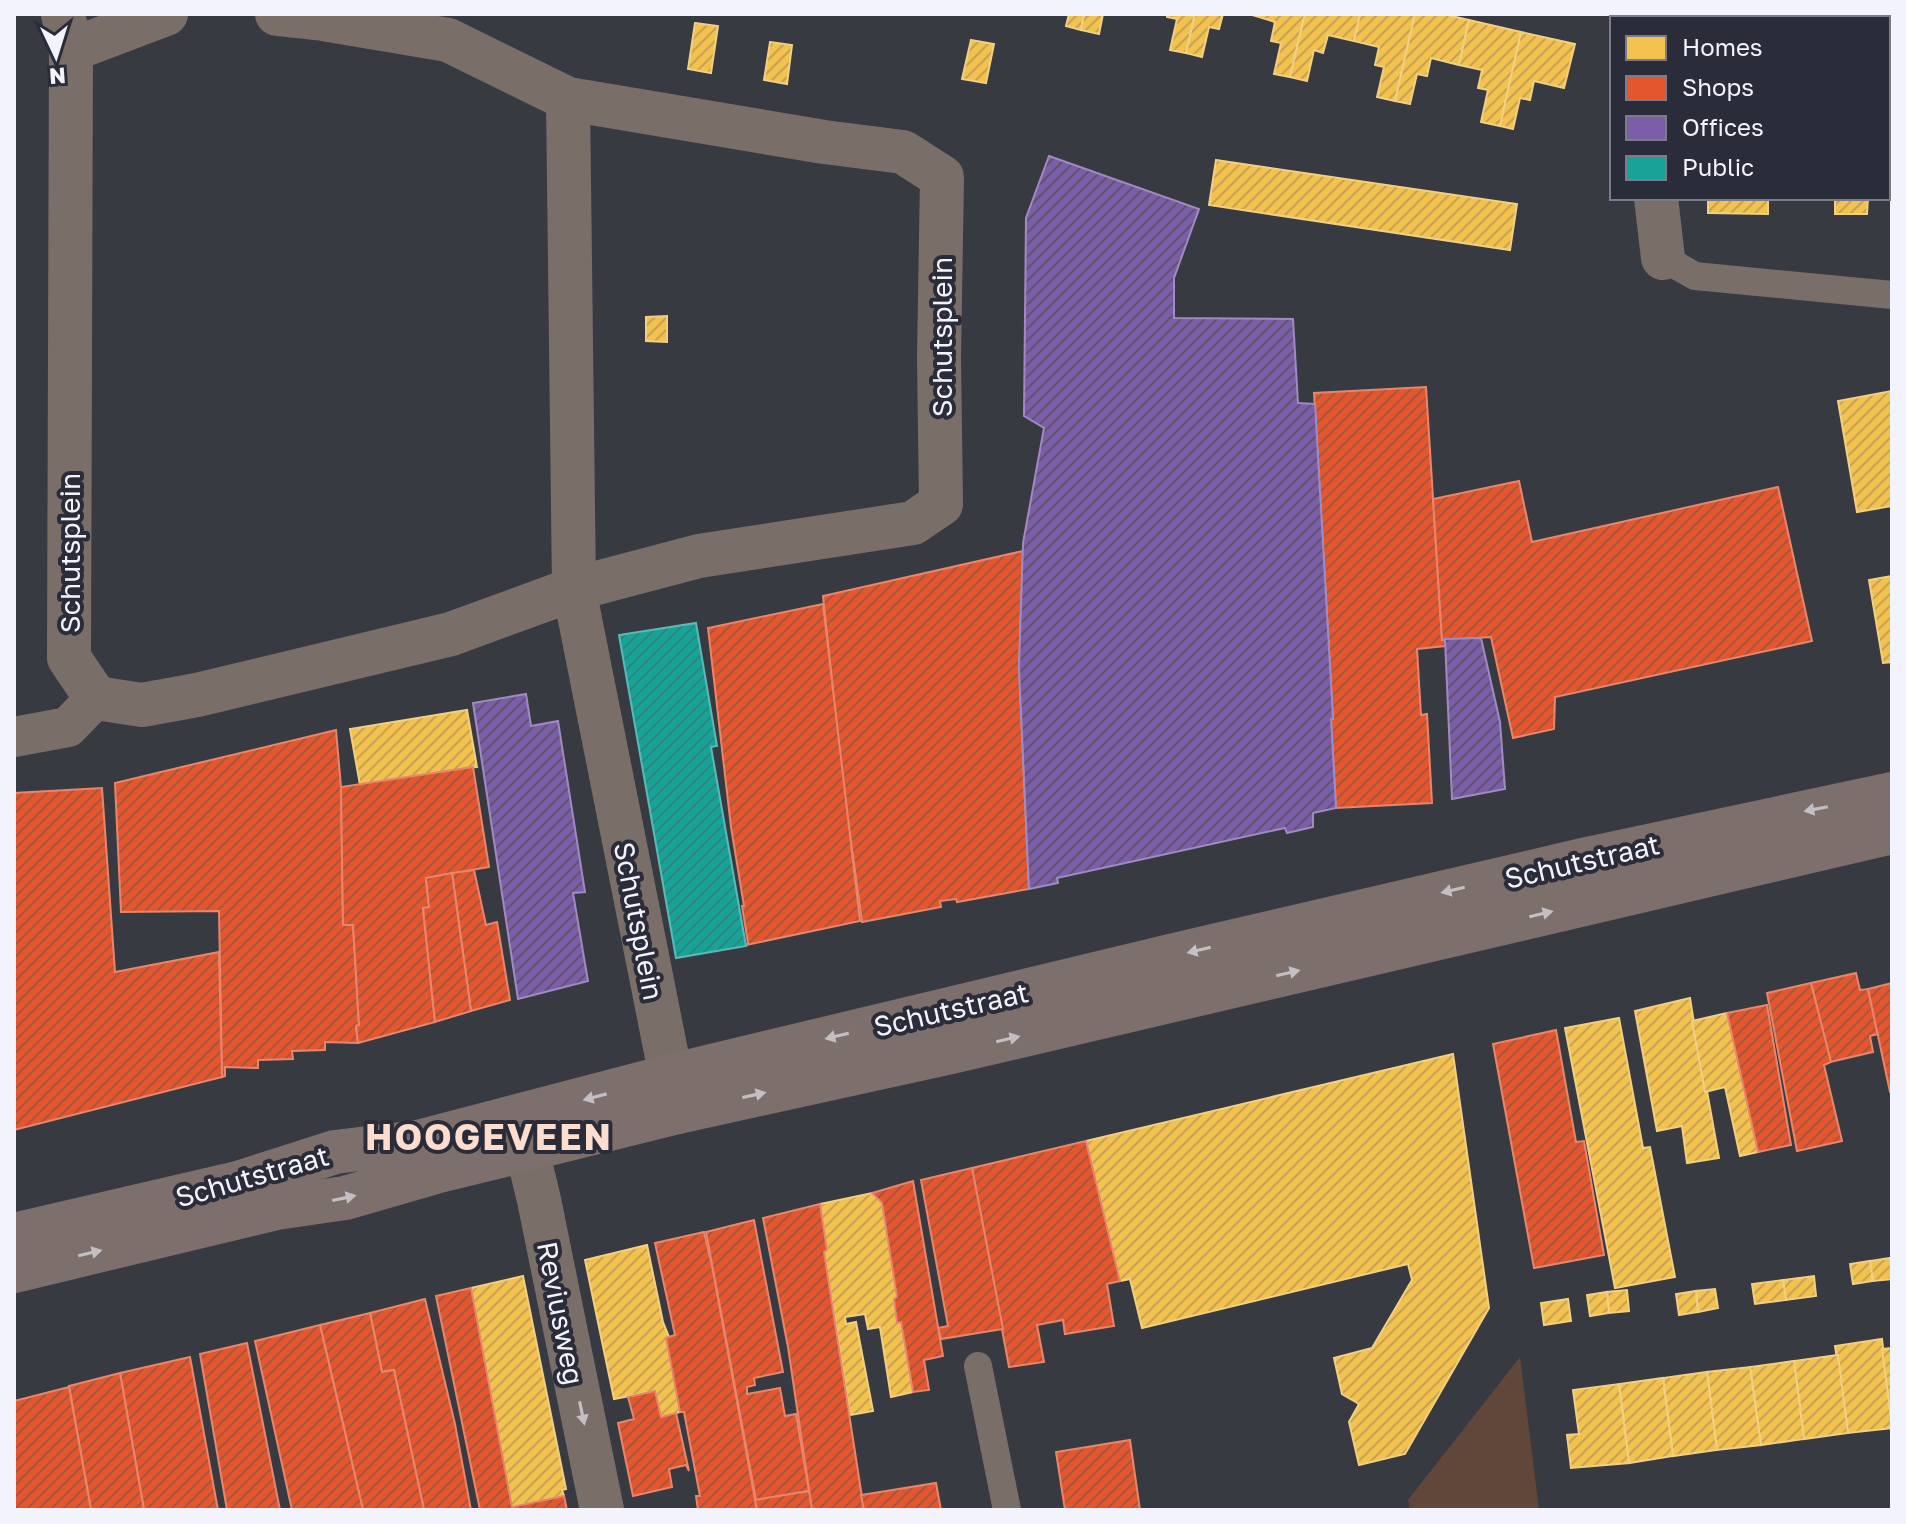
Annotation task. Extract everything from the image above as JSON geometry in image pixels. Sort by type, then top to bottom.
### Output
[{"type":"main road","name":"Schutstraat","points":[[14,1271],[276,1208],[345,1198],[523,1133],[1553,867],[1892,794]]},
{"type":"main road","name":"Schutstraat","points":[[674,1094],[951,1052],[1892,832]]},
{"type":"main road","name":"Schutstraat","points":[[14,1235],[238,1183],[335,1152],[523,1133]]},
{"type":"street","name":"Schutsplein","points":[[166,14],[67,32],[69,658],[96,698],[142,705],[197,695],[451,634],[574,589],[699,556],[913,523],[941,504],[939,358],[942,177],[903,152],[824,142],[568,99],[448,40],[277,14]]},
{"type":"street","name":"Schutsplein","points":[[568,99],[574,589],[674,1094]]},
{"type":"street","points":[[1656,200],[1663,258]]},
{"type":"street","points":[[14,737],[68,727],[96,698]]},
{"type":"street","name":"Reviusweg","points":[[523,1133],[602,1510]]},
{"type":"lane","points":[[1663,258],[1695,276],[1892,295]]},
{"type":"lane","points":[[978,1366],[1007,1510]]},
{"type":"shaded area","points":[[1520,1357],[1539,1510],[1410,1510],[1408,1500]]},
{"type":"building: Homes","points":[[1069,14],[1084,14],[1081,30],[1066,26]]},
{"type":"building: Homes","points":[[1084,14],[1103,14],[1099,34],[1081,30]]},
{"type":"building: Homes","points":[[1167,14],[1195,14],[1186,53],[1170,50],[1177,19],[1167,17]]},
{"type":"building: Homes","points":[[1195,14],[1223,14],[1219,29],[1209,27],[1202,57],[1186,53]]},
{"type":"building: Homes","points":[[1249,14],[1305,14],[1290,77],[1274,74],[1281,43],[1271,41],[1275,22]]},
{"type":"building: Homes","points":[[1305,14],[1360,14],[1354,41],[1328,35],[1323,53],[1314,50],[1307,81],[1290,77]]},
{"type":"building: Homes","points":[[1360,14],[1415,14],[1395,101],[1377,97],[1384,67],[1375,65],[1379,47],[1354,41]]},
{"type":"building: Homes","points":[[1415,14],[1443,14],[1469,20],[1459,65],[1431,58],[1427,76],[1417,74],[1410,104],[1395,101]]},
{"type":"building: Homes","points":[[1712,14],[1773,15],[1773,16]]},
{"type":"building: Homes","points":[[1469,20],[1521,32],[1500,126],[1481,122],[1488,90],[1478,88],[1482,70],[1459,65]]},
{"type":"building: Homes","points":[[695,23],[718,26],[711,73],[688,69]]},
{"type":"building: Homes","points":[[1521,32],[1575,44],[1564,88],[1534,81],[1530,100],[1520,98],[1513,129],[1500,126]]},
{"type":"building: Homes","points":[[971,40],[994,44],[986,83],[962,79]]},
{"type":"building: Homes","points":[[770,42],[792,45],[787,84],[764,80]]},
{"type":"building: Homes","points":[[1216,160],[1517,204],[1510,250],[1209,205]]},
{"type":"building: Homes","points":[[1708,200],[1768,200],[1768,214],[1708,213]]},
{"type":"building: Homes","points":[[1835,200],[1868,200],[1867,214],[1835,214]]},
{"type":"building: Homes","points":[[667,316],[667,342],[646,341],[646,317]]},
{"type":"building: Homes","points":[[1892,391],[1892,506],[1857,512],[1838,401]]},
{"type":"building: Homes","points":[[1892,576],[1892,662],[1883,663],[1869,580]]},
{"type":"building: Homes","points":[[467,710],[477,767],[360,785],[350,729]]},
{"type":"building: Homes","points":[[1690,998],[1719,1158],[1687,1163],[1682,1126],[1657,1131],[1635,1011]]},
{"type":"building: Homes","points":[[1727,1013],[1758,1152],[1740,1156],[1725,1087],[1705,1092],[1692,1021]]},
{"type":"building: Homes","points":[[1619,1018],[1643,1148],[1650,1147],[1675,1277],[1615,1288],[1565,1028]]},
{"type":"building: Homes","points":[[1453,1054],[1489,1308],[1405,1454],[1359,1465],[1349,1422],[1359,1404],[1342,1394],[1334,1358],[1372,1348],[1412,1280],[1408,1264],[1142,1328],[1130,1279],[1120,1281],[1086,1141]]},
{"type":"building: Homes","points":[[872,1193],[882,1203],[897,1297],[894,1299],[897,1323],[901,1322],[913,1392],[891,1397],[880,1327],[868,1329],[865,1314],[845,1317],[846,1324],[856,1322],[873,1411],[850,1415],[824,1252],[827,1250],[820,1204]]},
{"type":"building: Homes","points":[[647,1245],[669,1337],[666,1338],[680,1412],[661,1417],[655,1391],[614,1399],[585,1260]]},
{"type":"building: Homes","points":[[1890,1258],[1892,1279],[1873,1281],[1870,1261]]},
{"type":"building: Homes","points":[[1870,1261],[1873,1281],[1853,1284],[1850,1264]]},
{"type":"building: Homes","points":[[523,1276],[566,1489],[562,1490],[564,1496],[512,1507],[471,1288]]},
{"type":"building: Homes","points":[[1814,1276],[1816,1296],[1786,1300],[1783,1280]]},
{"type":"building: Homes","points":[[1783,1280],[1786,1300],[1755,1304],[1752,1284]]},
{"type":"building: Homes","points":[[1715,1289],[1718,1308],[1698,1312],[1696,1291]]},
{"type":"building: Homes","points":[[1627,1290],[1629,1311],[1609,1313],[1607,1292]]},
{"type":"building: Homes","points":[[1696,1291],[1698,1312],[1679,1315],[1676,1294]]},
{"type":"building: Homes","points":[[1607,1292],[1609,1313],[1590,1316],[1587,1295]]},
{"type":"building: Homes","points":[[1568,1299],[1571,1321],[1544,1325],[1541,1303]]},
{"type":"building: Homes","points":[[1882,1339],[1892,1428],[1848,1433],[1835,1346]]},
{"type":"building: Homes","points":[[1892,1348],[1892,1425],[1882,1349]]},
{"type":"building: Homes","points":[[1838,1355],[1848,1433],[1804,1439],[1794,1361]]},
{"type":"building: Homes","points":[[1794,1361],[1804,1439],[1761,1445],[1750,1367]]},
{"type":"building: Homes","points":[[1750,1367],[1761,1445],[1717,1450],[1707,1372]]},
{"type":"building: Homes","points":[[1707,1372],[1717,1450],[1673,1456],[1663,1378]]},
{"type":"building: Homes","points":[[1663,1378],[1673,1456],[1629,1463],[1619,1384]]},
{"type":"building: Homes","points":[[1619,1384],[1629,1463],[1571,1468],[1567,1435],[1579,1434],[1573,1390]]},
{"type":"building: Shops","points":[[1426,387],[1442,640],[1445,639],[1445,646],[1417,649],[1421,715],[1427,714],[1432,803],[1336,808],[1314,393]]},
{"type":"building: Shops","points":[[1519,481],[1532,542],[1778,487],[1812,641],[1555,697],[1554,729],[1513,738],[1491,637],[1442,640],[1433,499]]},
{"type":"building: Shops","points":[[1023,551],[1019,668],[1029,889],[957,902],[956,899],[940,901],[941,907],[862,922],[842,776],[823,596]]},
{"type":"building: Shops","points":[[823,604],[860,921],[746,945],[744,906],[731,827],[708,628]]},
{"type":"building: Shops","points":[[336,730],[341,787],[343,925],[353,925],[358,1043],[325,1042],[325,1050],[292,1051],[293,1059],[258,1060],[258,1068],[225,1067],[225,1076],[222,1077],[219,911],[121,912],[115,783]]},
{"type":"building: Shops","points":[[473,767],[489,867],[426,878],[429,907],[423,908],[435,1022],[358,1043],[353,925],[343,925],[341,787]]},
{"type":"building: Shops","points":[[102,788],[115,972],[219,952],[222,1077],[14,1130],[14,793]]},
{"type":"building: Shops","points":[[474,870],[486,925],[497,922],[510,1000],[471,1011],[452,873]]},
{"type":"building: Shops","points":[[452,873],[471,1011],[435,1022],[423,908],[429,907],[426,878]]},
{"type":"building: Shops","points":[[1856,973],[1860,990],[1868,989],[1878,1034],[1870,1036],[1873,1052],[1830,1062],[1811,983]]},
{"type":"building: Shops","points":[[1811,983],[1831,1062],[1824,1065],[1842,1141],[1797,1151],[1767,993]]},
{"type":"building: Shops","points":[[1892,983],[1892,1092],[1890,1092],[1868,989]]},
{"type":"building: Shops","points":[[1767,1005],[1791,1145],[1758,1152],[1727,1013]]},
{"type":"building: Shops","points":[[1556,1030],[1576,1142],[1584,1141],[1604,1255],[1534,1268],[1493,1044]]},
{"type":"building: Shops","points":[[1086,1141],[1120,1281],[1107,1284],[1114,1326],[1065,1334],[1063,1320],[1037,1325],[1044,1362],[1009,1367],[972,1168]]},
{"type":"building: Shops","points":[[972,1168],[1003,1329],[941,1339],[938,1328],[948,1326],[921,1180]]},
{"type":"building: Shops","points":[[913,1181],[943,1356],[924,1360],[929,1390],[913,1392],[901,1322],[897,1323],[894,1299],[897,1297],[882,1203],[872,1193]]},
{"type":"building: Shops","points":[[820,1204],[827,1250],[824,1252],[864,1510],[812,1510],[788,1347],[763,1218]]},
{"type":"building: Shops","points":[[754,1220],[783,1372],[754,1378],[755,1385],[747,1387],[747,1394],[780,1388],[785,1416],[796,1414],[809,1491],[756,1500],[706,1232]]},
{"type":"building: Shops","points":[[704,1232],[757,1510],[698,1510],[696,1496],[700,1496],[666,1338],[675,1335],[655,1243]]},
{"type":"building: Shops","points":[[471,1288],[513,1510],[480,1510],[436,1296]]},
{"type":"building: Shops","points":[[425,1299],[455,1424],[471,1510],[424,1510],[394,1370],[382,1372],[370,1313]]},
{"type":"building: Shops","points":[[370,1313],[382,1372],[394,1370],[424,1510],[363,1510],[320,1325]]},
{"type":"building: Shops","points":[[320,1325],[363,1510],[292,1510],[255,1341]]},
{"type":"building: Shops","points":[[247,1343],[280,1510],[227,1510],[200,1354]]},
{"type":"building: Shops","points":[[190,1357],[218,1510],[144,1510],[120,1373]]},
{"type":"building: Shops","points":[[120,1373],[144,1510],[91,1510],[69,1386]]},
{"type":"building: Shops","points":[[69,1387],[91,1510],[14,1510],[14,1401]]},
{"type":"building: Shops","points":[[655,1391],[661,1417],[676,1413],[689,1471],[686,1465],[669,1469],[672,1487],[633,1496],[618,1423],[634,1419],[628,1397]]},
{"type":"building: Shops","points":[[1130,1440],[1140,1510],[1065,1510],[1056,1452]]},
{"type":"building: Shops","points":[[936,1483],[941,1510],[864,1510],[861,1495]]},
{"type":"building: Shops","points":[[809,1491],[812,1510],[757,1510],[755,1500]]},
{"type":"building: Shops","points":[[564,1496],[567,1510],[513,1510],[512,1507]]},
{"type":"building: Offices","points":[[1049,156],[1199,209],[1174,278],[1174,318],[1293,319],[1298,403],[1315,404],[1336,808],[1313,813],[1313,827],[1287,833],[1285,828],[1057,878],[1058,883],[1029,889],[1019,668],[1023,543],[1044,428],[1024,416],[1026,218]]},
{"type":"building: Offices","points":[[1481,638],[1500,722],[1505,789],[1452,799],[1445,639]]},
{"type":"building: Offices","points":[[526,694],[531,726],[558,721],[585,892],[573,893],[588,981],[518,999],[473,703]]},
{"type":"building: Public","points":[[696,623],[717,746],[711,747],[746,946],[676,958],[619,635]]},
{"type":"district","name":"HOOGEVEEN","points":[[489,1136]]}]
